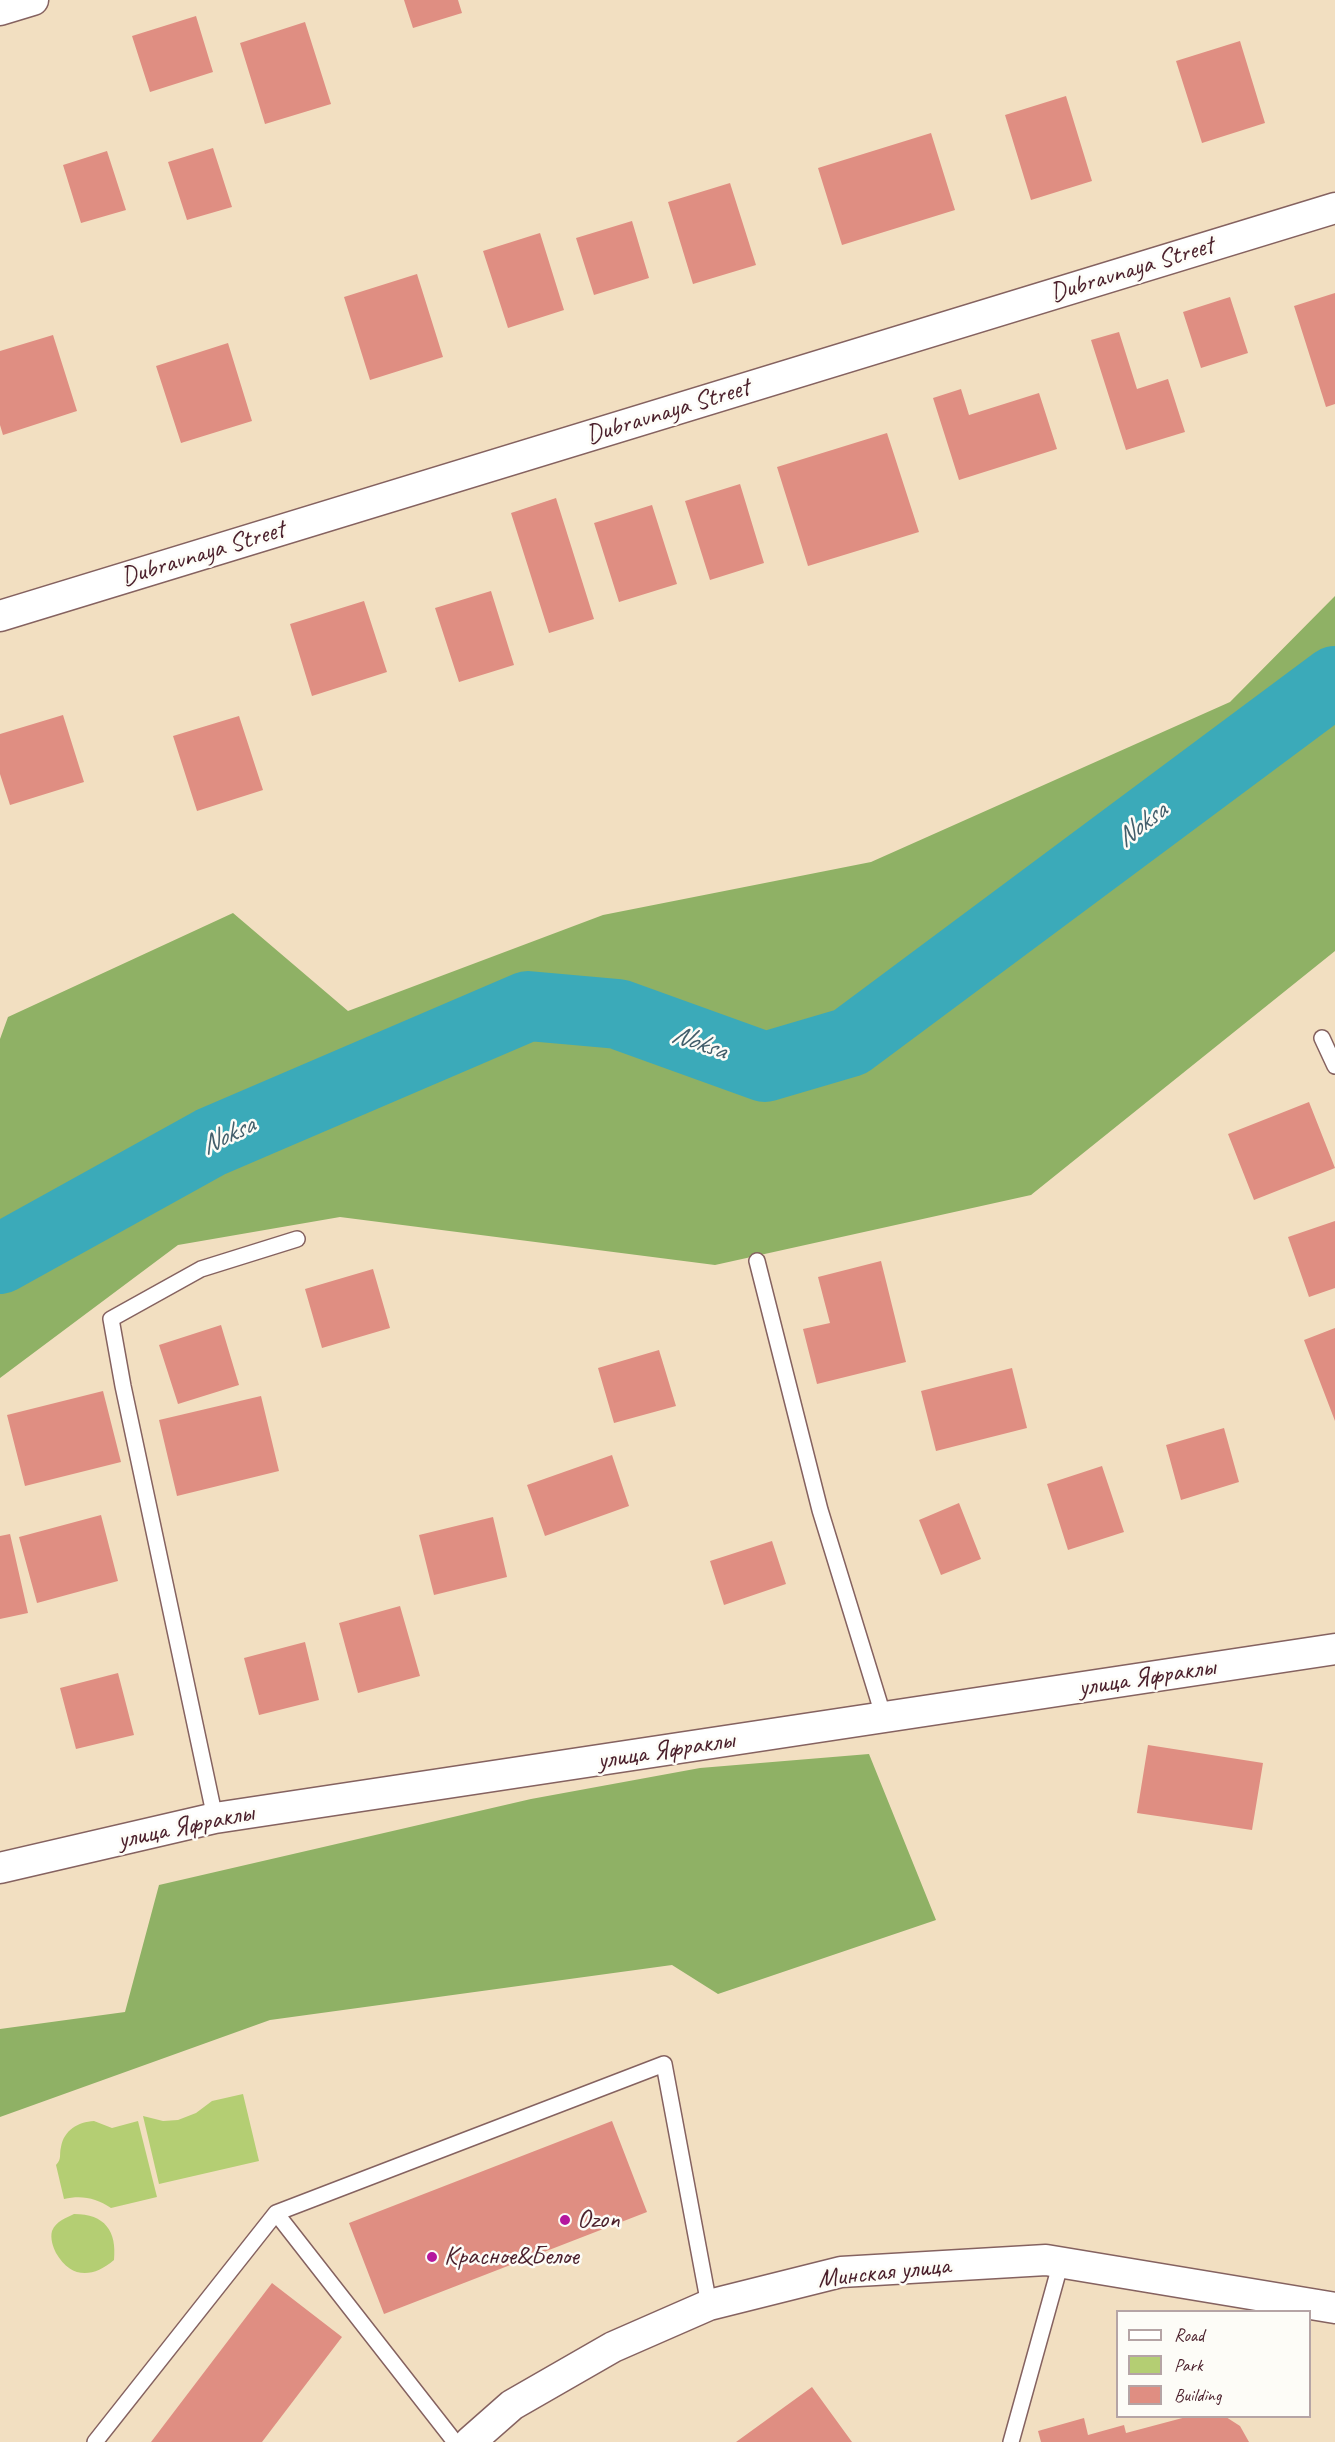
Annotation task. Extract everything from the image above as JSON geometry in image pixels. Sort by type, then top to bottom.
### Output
[{"type":"street","points":[[0,10],[33,0]]},
{"type":"street","name":"Dubravnaya Street","points":[[0,616],[1335,208]]},
{"type":"street","name":"улица Яфраклы","points":[[0,1868],[215,1818],[1335,1650]]},
{"type":"street","name":"Минская улица","points":[[470,2442],[512,2405],[613,2347],[710,2305],[841,2272],[1046,2260],[1335,2308]]},
{"type":"lane","points":[[1322,1038],[1335,1066]]},
{"type":"lane","points":[[215,1818],[123,1386],[111,1319],[201,1269],[297,1239]]},
{"type":"lane","points":[[757,1260],[820,1510],[884,1718]]},
{"type":"lane","points":[[95,2442],[276,2213],[664,2064],[710,2305]]},
{"type":"lane","points":[[276,2213],[455,2442]]},
{"type":"lane","points":[[1011,2442],[1061,2262]]},
{"type":"green space","points":[[1335,596],[1335,951],[1031,1195],[715,1265],[340,1217],[178,1245],[0,1378],[0,1039],[8,1017],[233,913],[348,1011],[603,915],[871,862],[1230,702]]},
{"type":"green space","points":[[869,1754],[936,1920],[718,1994],[672,1965],[270,2020],[0,2117],[0,2029],[125,2012],[159,1885],[531,1799],[700,1768]]},
{"type":"green space","points":[[243,2094],[259,2161],[159,2184],[143,2116],[163,2121],[178,2120],[196,2113],[212,2101]]},
{"type":"green space","points":[[94,2121],[112,2128],[138,2121],[157,2197],[111,2208],[89,2198],[64,2199],[56,2165],[60,2159],[63,2141],[73,2128]]},
{"type":"green space","points":[[74,2214],[94,2217],[107,2226],[111,2233],[114,2260],[90,2273],[68,2268],[55,2251],[52,2242],[52,2231],[56,2225]]},
{"type":"building","points":[[404,0],[458,0],[462,13],[413,28]]},
{"type":"building","points":[[196,16],[213,72],[150,92],[132,36]]},
{"type":"building","points":[[305,22],[331,104],[265,124],[240,43]]},
{"type":"building","points":[[1240,41],[1265,123],[1202,143],[1176,61]]},
{"type":"building","points":[[1066,96],[1092,181],[1031,200],[1005,115]]},
{"type":"building","points":[[931,133],[955,210],[842,245],[818,168]]},
{"type":"building","points":[[213,148],[232,207],[187,220],[168,162]]},
{"type":"building","points":[[107,151],[126,210],[81,223],[63,165]]},
{"type":"building","points":[[730,183],[756,265],[693,284],[668,202]]},
{"type":"building","points":[[632,221],[649,278],[594,295],[576,238]]},
{"type":"building","points":[[540,233],[564,310],[508,328],[483,251]]},
{"type":"building","points":[[417,274],[443,357],[370,380],[344,297]]},
{"type":"building","points":[[1335,293],[1335,404],[1326,407],[1294,306]]},
{"type":"building","points":[[1230,297],[1248,353],[1201,368],[1183,312]]},
{"type":"building","points":[[1119,332],[1137,389],[1168,379],[1185,432],[1126,450],[1091,340]]},
{"type":"building","points":[[53,335],[77,411],[3,435],[0,425],[0,351]]},
{"type":"building","points":[[228,343],[252,421],[181,443],[156,366]]},
{"type":"building","points":[[961,389],[969,415],[1039,393],[1057,449],[959,480],[933,398]]},
{"type":"building","points":[[887,433],[919,532],[808,566],[777,467]]},
{"type":"building","points":[[740,484],[764,563],[710,580],[685,501]]},
{"type":"building","points":[[556,498],[594,619],[549,633],[511,513]]},
{"type":"building","points":[[652,505],[677,584],[619,602],[594,523]]},
{"type":"building","points":[[491,591],[514,665],[459,682],[435,608]]},
{"type":"building","points":[[364,601],[387,672],[312,696],[290,624]]},
{"type":"building","points":[[63,715],[84,782],[10,805],[0,774],[0,734]]},
{"type":"building","points":[[239,716],[263,790],[197,811],[173,736]]},
{"type":"building","points":[[1309,1102],[1335,1168],[1254,1200],[1228,1134]]},
{"type":"building","points":[[1335,1221],[1335,1288],[1309,1297],[1288,1237]]},
{"type":"building","points":[[881,1261],[906,1362],[817,1384],[803,1329],[830,1323],[818,1277]]},
{"type":"building","points":[[373,1269],[390,1328],[322,1348],[305,1289]]},
{"type":"building","points":[[221,1325],[239,1385],[178,1404],[159,1345]]},
{"type":"building","points":[[1335,1328],[1335,1421],[1304,1340]]},
{"type":"building","points":[[659,1350],[676,1406],[614,1423],[598,1368]]},
{"type":"building","points":[[1012,1368],[1027,1428],[936,1451],[921,1391]]},
{"type":"building","points":[[103,1391],[121,1462],[25,1486],[7,1415]]},
{"type":"building","points":[[261,1396],[279,1471],[177,1496],[159,1420]]},
{"type":"building","points":[[1224,1428],[1239,1482],[1181,1500],[1166,1445]]},
{"type":"building","points":[[612,1455],[629,1506],[545,1536],[527,1485]]},
{"type":"building","points":[[1102,1466],[1124,1532],[1068,1550],[1047,1484]]},
{"type":"building","points":[[959,1503],[981,1559],[941,1575],[919,1520]]},
{"type":"building","points":[[101,1515],[118,1581],[37,1603],[19,1537]]},
{"type":"building","points":[[493,1517],[507,1577],[434,1595],[419,1535]]},
{"type":"building","points":[[10,1534],[28,1613],[0,1619],[0,1536]]},
{"type":"building","points":[[772,1541],[786,1584],[724,1605],[710,1561]]},
{"type":"building","points":[[400,1606],[420,1676],[358,1693],[339,1623]]},
{"type":"building","points":[[305,1642],[319,1700],[259,1715],[244,1658]]},
{"type":"building","points":[[118,1673],[134,1735],[76,1749],[60,1688]]},
{"type":"building","points":[[1148,1745],[1263,1763],[1252,1830],[1137,1813]]},
{"type":"building","points":[[612,2121],[647,2212],[384,2314],[349,2223]]},
{"type":"building","points":[[272,2283],[342,2337],[262,2442],[151,2442]]},
{"type":"building","points":[[812,2387],[852,2442],[736,2442]]},
{"type":"building","points":[[1084,2418],[1088,2435],[1124,2425],[1126,2433],[1182,2418],[1228,2418],[1240,2426],[1249,2442],[1041,2442],[1038,2431]]},
{"type":"waterway","name":"Noksa","points":[[0,1259],[211,1142],[528,1006],[618,1014],[765,1067],[850,1042],[1335,681]]},
{"type":"place","name":"Ozon","points":[[565,2220]]},
{"type":"place","name":"Красное&Белое","points":[[432,2257]]}]
